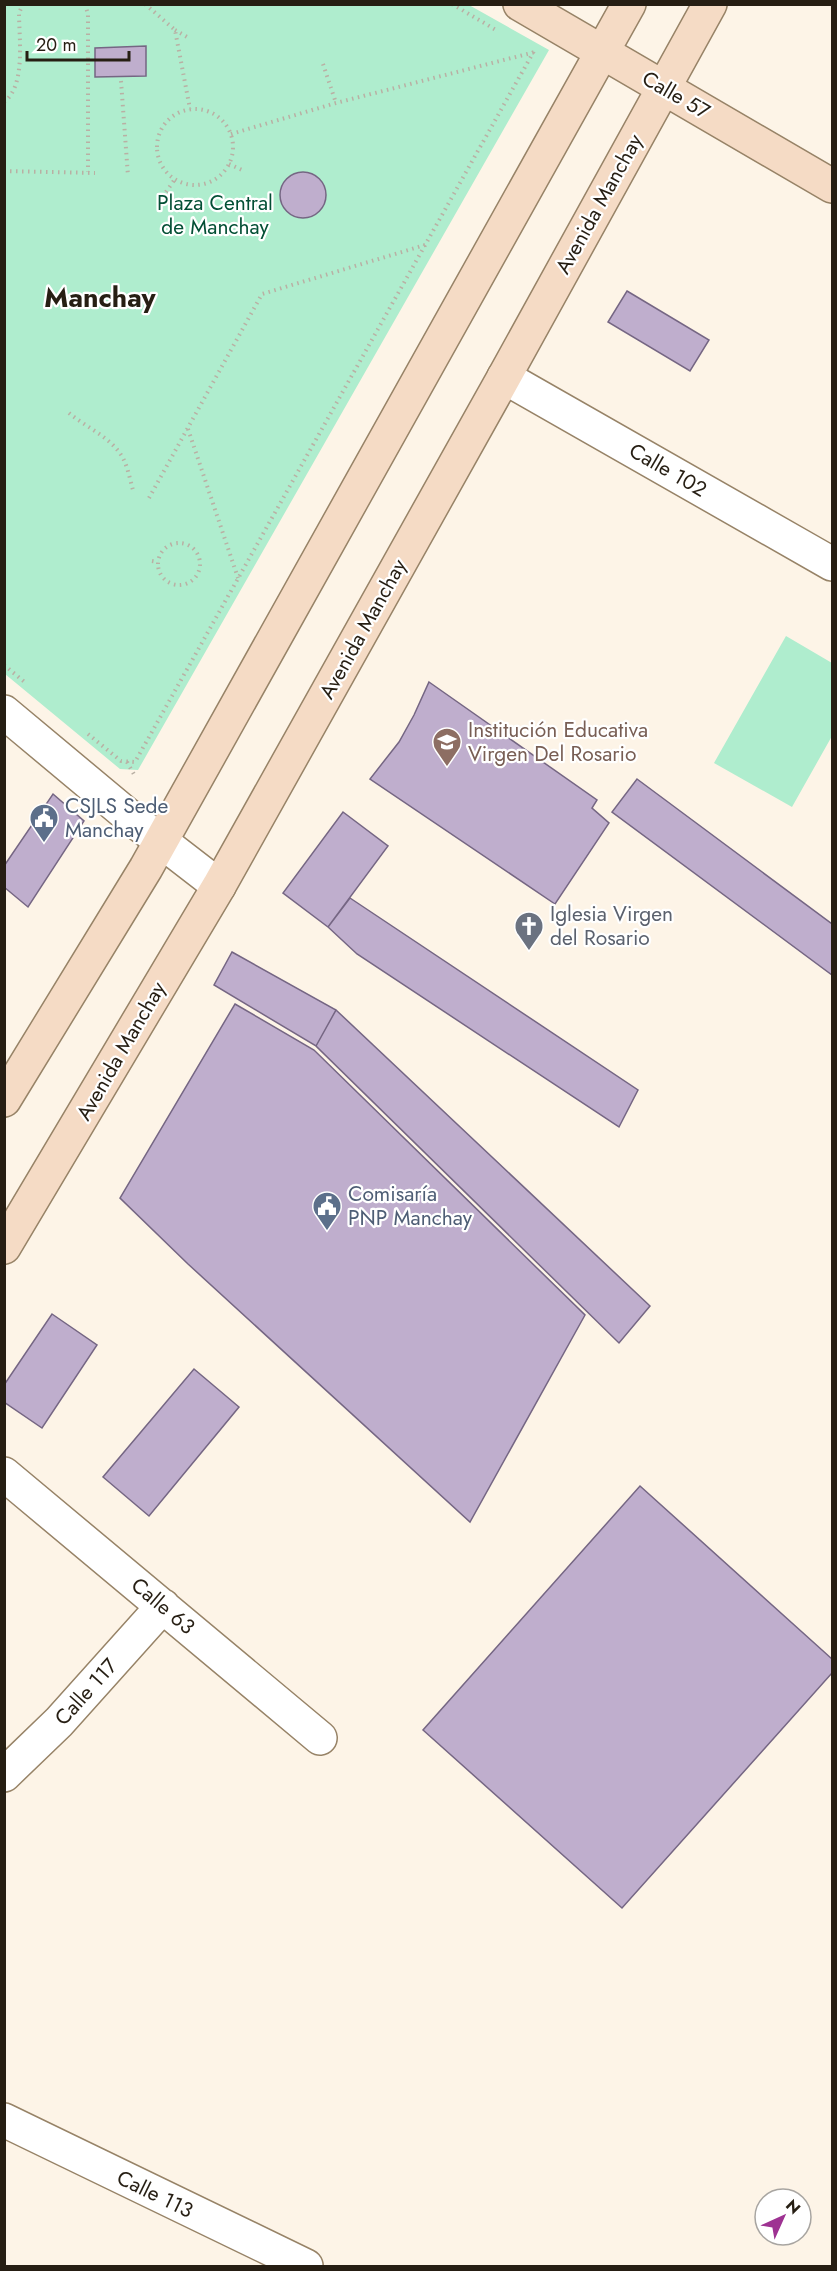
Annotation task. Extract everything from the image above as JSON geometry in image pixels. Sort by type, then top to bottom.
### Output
[{"type":"street","name":"Calle 57","points":[[520,4],[832,186]]},
{"type":"street","points":[[4,1100],[161,841],[629,4]]},
{"type":"street","name":"Avenida Manchay","points":[[4,1247],[219,886],[710,4]]},
{"type":"street","name":"Calle 102","points":[[504,377],[832,564]]},
{"type":"street","points":[[4,712],[219,886]]},
{"type":"street","name":"Calle 63","points":[[4,1474],[320,1738]]},
{"type":"street","name":"Calle 117","points":[[4,1775],[59,1722],[163,1606]]},
{"type":"street","name":"Calle 113","points":[[4,2120],[267,2258],[306,2266]]},
{"type":"path","points":[[4,102],[15,91],[18,79],[19,13],[23,4]]},
{"type":"path","points":[[85,4],[88,14],[88,172]]},
{"type":"path","points":[[146,4],[175,30],[189,38]]},
{"type":"path","points":[[452,4],[506,35]]},
{"type":"path","points":[[175,30],[190,109]]},
{"type":"path","points":[[525,46],[542,56]]},
{"type":"path","points":[[231,134],[336,103],[534,52]]},
{"type":"path","points":[[79,727],[120,760],[135,762],[534,52]]},
{"type":"path","points":[[323,64],[336,103]]},
{"type":"path","points":[[121,81],[128,176]]},
{"type":"path","points":[[190,109],[203,109],[215,114],[225,122],[231,134],[234,149],[229,164],[219,177],[206,184],[190,185],[175,179],[165,170],[159,159],[157,145],[160,132],[172,117],[190,109]]},
{"type":"path","points":[[229,164],[242,170]]},
{"type":"path","points":[[4,171],[95,173]]},
{"type":"path","points":[[166,192],[175,179]]},
{"type":"path","points":[[149,498],[262,294],[426,245]]},
{"type":"path","points":[[69,413],[86,427],[104,436],[115,447],[124,460],[133,490]]},
{"type":"path","points":[[188,429],[238,578]]},
{"type":"path","points":[[182,543],[198,555],[200,568],[188,583],[174,585],[159,571],[159,562],[162,551],[168,546],[182,543]]},
{"type":"path","points":[[152,561],[159,562]]},
{"type":"path","points":[[4,665],[30,686]]},
{"type":"green space","name":"Plaza Central de Manchay","points":[[4,5],[469,5],[549,50],[138,770],[120,769],[5,674]]},
{"type":"green space","points":[[786,636],[832,663],[832,736],[792,807],[714,763]]},
{"type":"building","points":[[146,46],[146,76],[95,77],[95,48]]},
{"type":"building","points":[[303,172],[312,173],[320,178],[325,186],[325,204],[320,212],[312,217],[303,218],[294,217],[286,212],[281,204],[280,195],[281,186],[286,178],[294,173]]},
{"type":"building","points":[[627,291],[709,340],[690,371],[608,322]]},
{"type":"building","points":[[429,682],[597,800],[592,808],[609,823],[555,904],[370,779],[399,742]]},
{"type":"building","points":[[637,779],[832,924],[832,975],[612,812]]},
{"type":"building","name":"CSJLS Sede Manchay","points":[[53,794],[84,821],[28,907],[4,887],[4,866]]},
{"type":"building","points":[[343,812],[388,846],[328,927],[283,893]]},
{"type":"building","points":[[350,898],[638,1090],[619,1127],[357,954],[328,927]]},
{"type":"building","points":[[232,952],[336,1010],[316,1046],[214,985]]},
{"type":"building","name":"Comisaría PNP Manchay","points":[[235,1004],[314,1050],[585,1315],[470,1522],[188,1264],[120,1198]]},
{"type":"building","points":[[336,1010],[650,1306],[619,1343],[316,1046]]},
{"type":"building","points":[[52,1314],[97,1345],[42,1428],[4,1402],[4,1385]]},
{"type":"building","points":[[194,1369],[239,1407],[149,1516],[103,1477]]},
{"type":"building","points":[[640,1486],[832,1659],[832,1673],[622,1908],[423,1730]]},
{"type":"place","name":"Institución Educativa Virgen Del Rosario","points":[[447,768]]},
{"type":"place","name":"CSJLS Sede Manchay","points":[[44,844]]},
{"type":"place","name":"Iglesia Virgen del Rosario","points":[[529,952]]},
{"type":"place","name":"Comisaría PNP Manchay","points":[[327,1232]]},
{"type":"district","name":"Manchay","points":[[100,298]]}]
